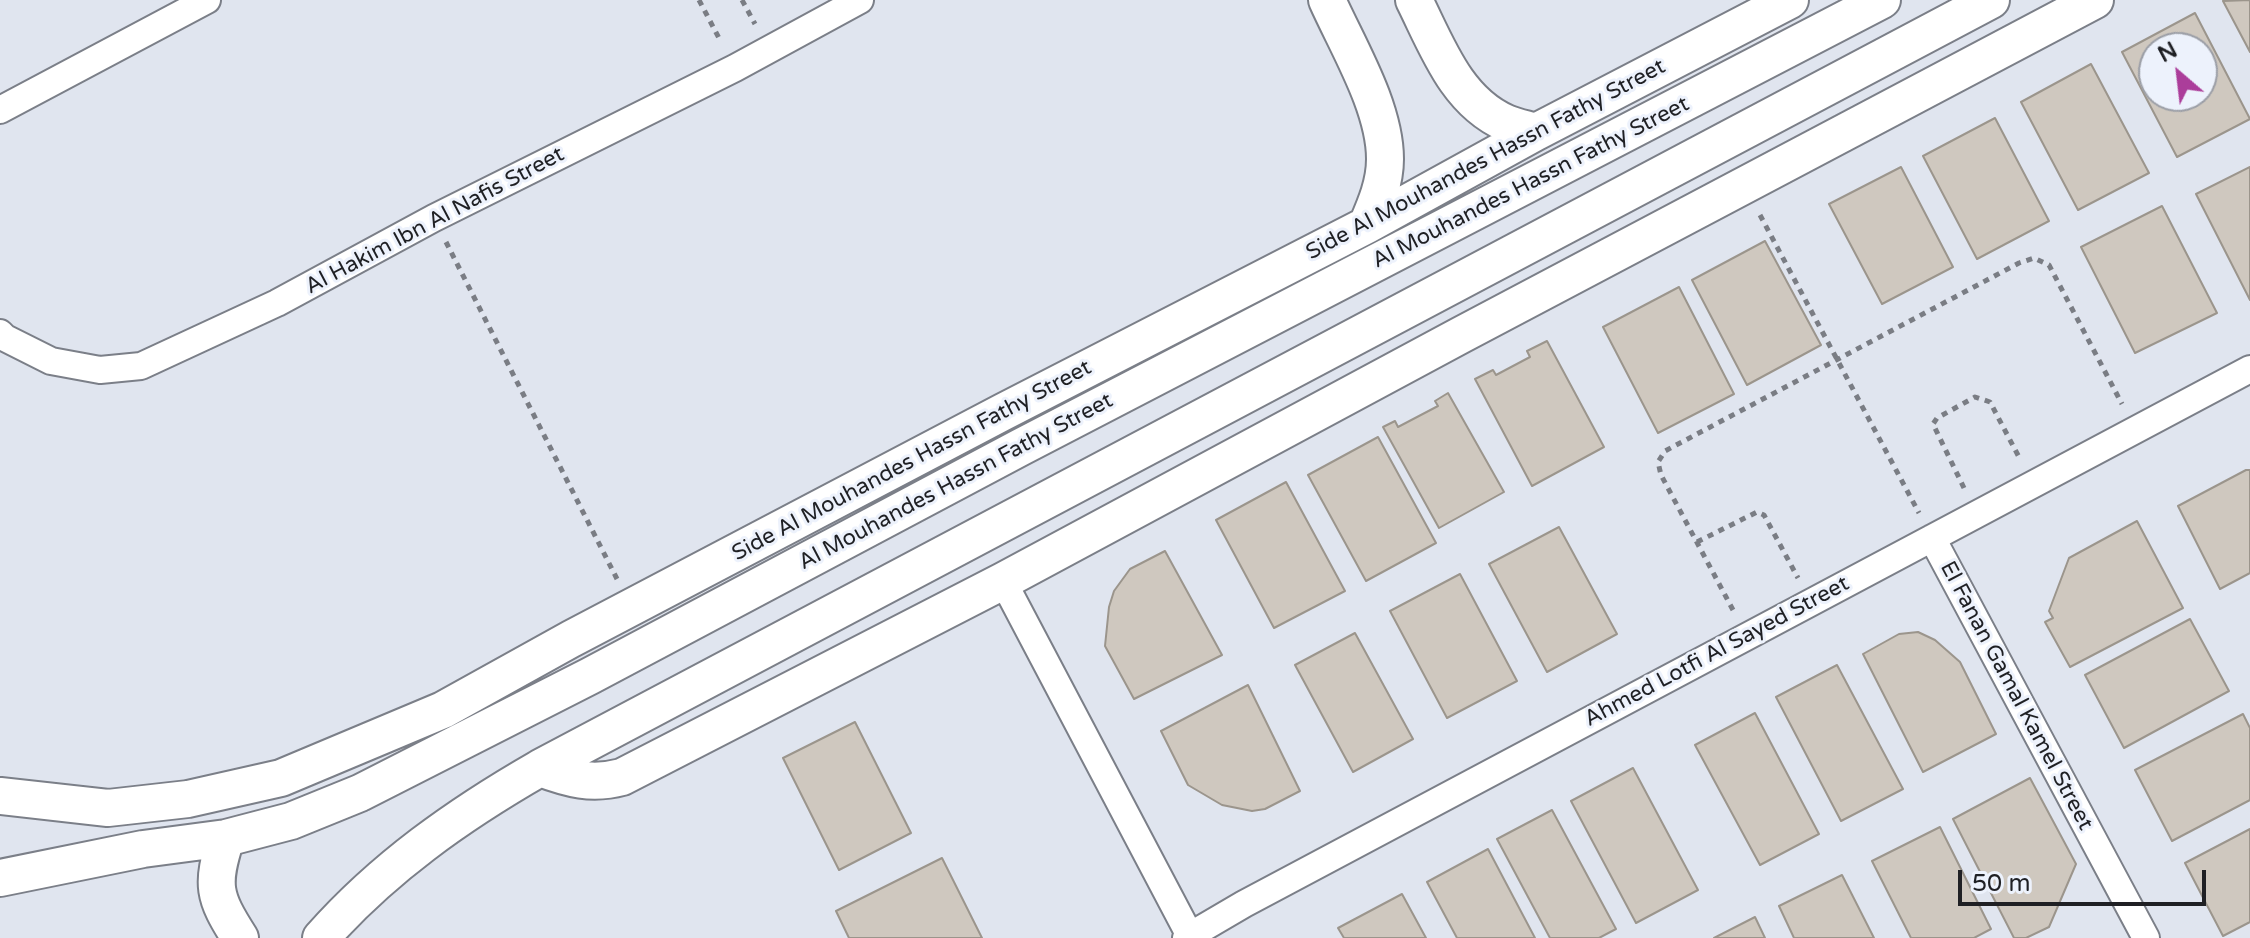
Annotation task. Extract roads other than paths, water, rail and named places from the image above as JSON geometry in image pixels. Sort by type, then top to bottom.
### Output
[{"type":"main road","points":[[1327,0],[1381,127],[1385,160],[1380,194],[1367,225]]},
{"type":"main road","points":[[1414,0],[1458,85],[1479,107],[1506,123],[1536,132]]},
{"type":"main road","name":"Side Al Mouhandes Hassn Fathy Street","points":[[0,796],[108,808],[188,799],[281,778],[443,710],[571,639],[1367,225],[1536,132],[1790,0]]},
{"type":"main road","name":"Al Mouhandes Hassn Fathy Street","points":[[0,878],[143,849],[226,838],[291,821],[360,793],[590,676],[1021,447],[1882,0]]},
{"type":"main road","points":[[321,938],[358,899],[419,846],[484,800],[540,768],[1991,0]]},
{"type":"main road","points":[[540,768],[583,782],[603,782],[622,777],[1003,581],[2095,0]]},
{"type":"main road","points":[[1436,294],[1461,335]]},
{"type":"main road","points":[[1003,412],[1021,447]]},
{"type":"main road","points":[[571,639],[590,676]]},
{"type":"main road","points":[[226,838],[216,872],[221,908],[240,938]]},
{"type":"street","points":[[0,110],[207,0]]},
{"type":"street","name":"Al Hakim Ibn Al Nafis Street","points":[[0,333],[51,361],[100,370],[141,366],[277,303],[434,218],[735,68],[860,0]]},
{"type":"street","name":"Ahmed Lotfi Al Sayed Street","points":[[1188,937],[1244,904],[2250,369]]},
{"type":"street","name":"El Fanan Gamal Kamel Street","points":[[1932,538],[2142,937]]},
{"type":"street","points":[[1003,581],[1188,937]]}]
